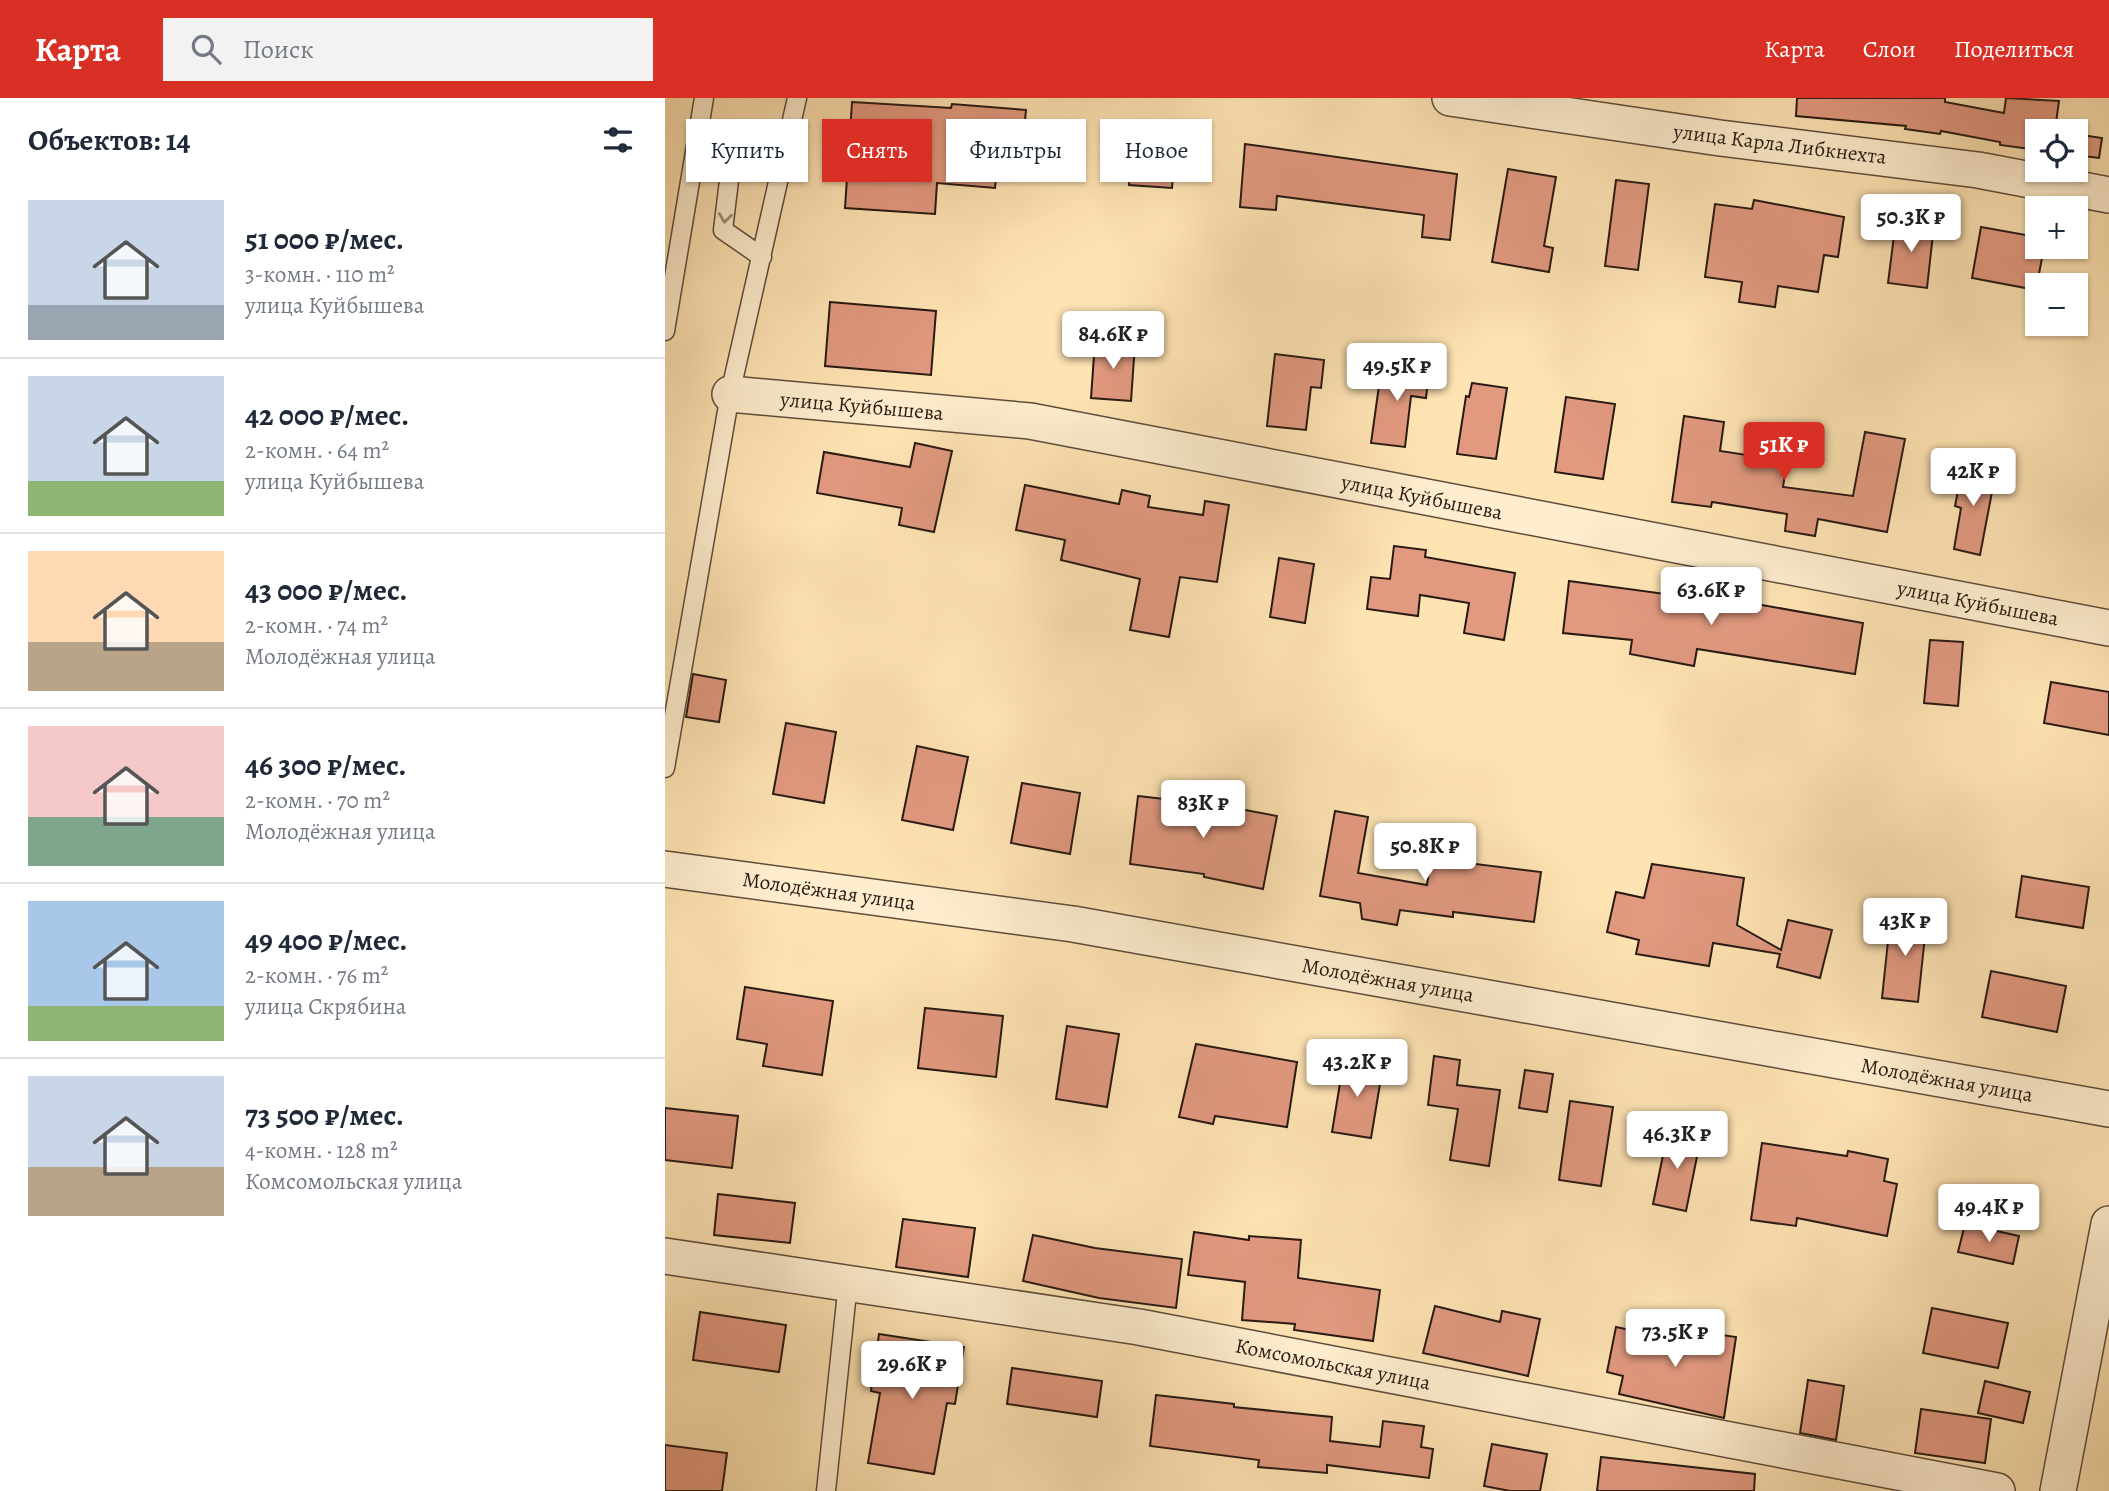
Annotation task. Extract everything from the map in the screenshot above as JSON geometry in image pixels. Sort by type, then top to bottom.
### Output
[{"type":"street","name":"улица Карла Либкнехта","points":[[1450,98],[1720,138],[1978,170],[2109,195]]},
{"type":"street","name":"улица Куйбышева","points":[[730,394],[1030,421],[2109,628]]},
{"type":"street","name":"Молодёжная улица","points":[[665,869],[1073,924],[2109,1109]]},
{"type":"street","points":[[2058,1491],[2109,1224]]},
{"type":"street","name":"Комсомольская улица","points":[[665,1256],[1139,1327],[1997,1491]]},
{"type":"lane","points":[[665,331],[704,98]]},
{"type":"lane","points":[[792,119],[797,98]]},
{"type":"lane","points":[[729,182],[723,230],[762,257]]},
{"type":"lane","points":[[665,768],[730,394],[779,182]]},
{"type":"lane","points":[[827,1491],[848,1283]]},
{"type":"building","points":[[1797,98],[1945,98],[1945,102],[2004,113],[2006,98],[2059,101],[2057,119],[2025,119],[2025,148],[1941,131],[1940,134],[1905,129],[1906,126],[1796,116]]},
{"type":"building","points":[[852,102],[951,108],[952,104],[1026,110],[1025,119],[946,119],[946,182],[996,182],[995,188],[937,183],[935,214],[845,208],[847,182],[932,182],[932,119],[851,119]]},
{"type":"building","points":[[2088,136],[2102,138],[2099,158],[2088,157]]},
{"type":"building","points":[[1245,144],[1457,174],[1450,240],[1422,237],[1424,215],[1277,196],[1276,210],[1240,207]]},
{"type":"building","points":[[1508,169],[1556,177],[1544,246],[1553,248],[1549,272],[1492,262]]},
{"type":"building","points":[[1616,180],[1649,184],[1638,270],[1605,266]]},
{"type":"building","points":[[1129,182],[1172,182],[1172,188],[1129,185]]},
{"type":"building","points":[[1754,200],[1844,217],[1838,257],[1824,255],[1818,292],[1778,286],[1775,307],[1739,302],[1742,282],[1705,277],[1715,204],[1752,209]]},
{"type":"building","points":[[1896,220],[1934,225],[1927,288],[1888,283]]},
{"type":"building","points":[[1981,227],[2025,235],[2025,259],[2042,259],[2039,273],[2025,273],[2025,288],[1972,278]]},
{"type":"building","points":[[830,302],[936,311],[931,375],[825,366]]},
{"type":"building","points":[[1095,341],[1135,344],[1131,401],[1091,398]]},
{"type":"building","points":[[1275,354],[1324,360],[1321,388],[1311,387],[1306,430],[1267,426]]},
{"type":"building","points":[[1382,364],[1429,370],[1426,398],[1411,396],[1405,447],[1371,443]]},
{"type":"building","points":[[1472,383],[1507,388],[1496,459],[1457,454],[1466,396],[1469,397]]},
{"type":"building","points":[[1566,397],[1615,404],[1603,479],[1555,472]]},
{"type":"building","points":[[1684,416],[1724,422],[1720,451],[1787,461],[1783,487],[1853,496],[1865,432],[1905,439],[1887,532],[1818,519],[1815,536],[1785,531],[1787,514],[1712,502],[1711,507],[1672,502]]},
{"type":"building","points":[[915,443],[952,451],[934,532],[899,525],[902,508],[817,493],[824,452],[910,467]]},
{"type":"building","points":[[1963,465],[1996,471],[1980,555],[1954,549],[1961,508],[1955,506]]},
{"type":"building","points":[[1025,485],[1119,504],[1122,490],[1150,496],[1148,507],[1203,515],[1205,501],[1229,505],[1217,582],[1180,577],[1169,637],[1130,630],[1140,579],[1061,560],[1065,540],[1016,530]]},
{"type":"building","points":[[1394,546],[1426,550],[1425,557],[1515,573],[1504,640],[1464,633],[1469,603],[1420,595],[1418,616],[1367,609],[1371,577],[1390,579]]},
{"type":"building","points":[[1279,558],[1314,564],[1305,623],[1270,617]]},
{"type":"building","points":[[1569,581],[1687,597],[1689,588],[1717,593],[1717,597],[1863,623],[1855,674],[1697,649],[1694,666],[1630,654],[1632,640],[1563,633]]},
{"type":"building","points":[[1930,640],[1963,642],[1958,706],[1924,703]]},
{"type":"building","points":[[693,674],[726,680],[719,722],[686,717]]},
{"type":"building","points":[[2051,682],[2109,692],[2109,735],[2044,723]]},
{"type":"building","points":[[786,723],[836,732],[824,803],[773,794]]},
{"type":"building","points":[[917,746],[968,757],[953,830],[902,820]]},
{"type":"building","points":[[1022,783],[1080,793],[1070,854],[1011,843]]},
{"type":"building","points":[[1138,796],[1218,805],[1277,816],[1263,889],[1204,877],[1204,874],[1130,864]]},
{"type":"building","points":[[1335,811],[1368,817],[1358,873],[1427,885],[1432,849],[1461,852],[1459,862],[1541,872],[1534,922],[1453,912],[1453,917],[1400,910],[1397,925],[1362,919],[1360,903],[1320,896]]},
{"type":"building","points":[[1652,864],[1744,878],[1737,925],[1781,950],[1788,920],[1832,930],[1820,978],[1777,967],[1780,954],[1713,943],[1709,966],[1636,954],[1639,940],[1607,932],[1616,892],[1644,898]]},
{"type":"building","points":[[2022,876],[2089,887],[2083,928],[2016,917]]},
{"type":"building","points":[[1891,913],[1927,917],[1918,1002],[1882,998]]},
{"type":"building","points":[[1991,971],[2066,986],[2057,1032],[1982,1017]]},
{"type":"building","points":[[745,987],[833,1001],[822,1075],[763,1066],[767,1044],[737,1039]]},
{"type":"building","points":[[925,1008],[1003,1016],[996,1077],[918,1068]]},
{"type":"building","points":[[1067,1026],[1119,1034],[1107,1107],[1056,1099]]},
{"type":"building","points":[[1196,1044],[1297,1062],[1287,1127],[1215,1116],[1213,1124],[1179,1117]]},
{"type":"building","points":[[1434,1056],[1460,1060],[1457,1085],[1500,1090],[1489,1166],[1450,1160],[1458,1109],[1428,1105]]},
{"type":"building","points":[[1344,1059],[1383,1066],[1371,1138],[1332,1132]]},
{"type":"building","points":[[1525,1070],[1553,1074],[1547,1112],[1519,1108]]},
{"type":"building","points":[[1570,1101],[1613,1107],[1601,1186],[1559,1180]]},
{"type":"building","points":[[665,1108],[738,1116],[732,1168],[665,1160]]},
{"type":"building","points":[[1668,1131],[1701,1137],[1686,1211],[1653,1204]]},
{"type":"building","points":[[1762,1143],[1847,1156],[1848,1151],[1888,1159],[1884,1181],[1897,1184],[1887,1236],[1797,1218],[1796,1226],[1751,1220]]},
{"type":"building","points":[[718,1194],[795,1203],[790,1243],[714,1235]]},
{"type":"building","points":[[903,1219],[975,1228],[968,1277],[896,1267]]},
{"type":"building","points":[[1965,1224],[2019,1236],[2013,1264],[1958,1252]]},
{"type":"building","points":[[1194,1232],[1249,1240],[1249,1236],[1301,1240],[1298,1278],[1380,1290],[1373,1341],[1294,1330],[1295,1324],[1242,1320],[1245,1282],[1188,1275]]},
{"type":"building","points":[[1033,1235],[1095,1248],[1182,1259],[1176,1308],[1099,1298],[1023,1281]]},
{"type":"building","points":[[1435,1306],[1500,1322],[1502,1311],[1540,1319],[1528,1376],[1423,1353]]},
{"type":"building","points":[[1932,1308],[2008,1323],[1998,1368],[1923,1353]]},
{"type":"building","points":[[700,1312],[786,1325],[779,1372],[693,1360]]},
{"type":"building","points":[[1616,1327],[1678,1340],[1680,1329],[1736,1337],[1724,1418],[1619,1394],[1623,1376],[1607,1372]]},
{"type":"building","points":[[879,1334],[964,1347],[955,1404],[947,1403],[934,1474],[868,1463],[880,1393],[871,1391]]},
{"type":"building","points":[[1012,1368],[1102,1381],[1097,1417],[1007,1404]]},
{"type":"building","points":[[1808,1380],[1844,1386],[1836,1440],[1800,1433]]},
{"type":"building","points":[[1985,1381],[2030,1392],[2023,1423],[1978,1413]]},
{"type":"building","points":[[1156,1395],[1234,1404],[1234,1407],[1332,1417],[1330,1441],[1380,1447],[1383,1421],[1424,1426],[1421,1447],[1433,1449],[1429,1478],[1327,1465],[1327,1473],[1258,1467],[1259,1460],[1150,1446]]},
{"type":"building","points":[[1921,1409],[1991,1419],[1985,1463],[1915,1453]]},
{"type":"building","points":[[1492,1444],[1547,1454],[1540,1491],[1510,1491],[1484,1486]]},
{"type":"building","points":[[665,1445],[727,1453],[722,1491],[665,1491]]},
{"type":"building","points":[[1601,1457],[1755,1474],[1754,1491],[1597,1491]]}]
